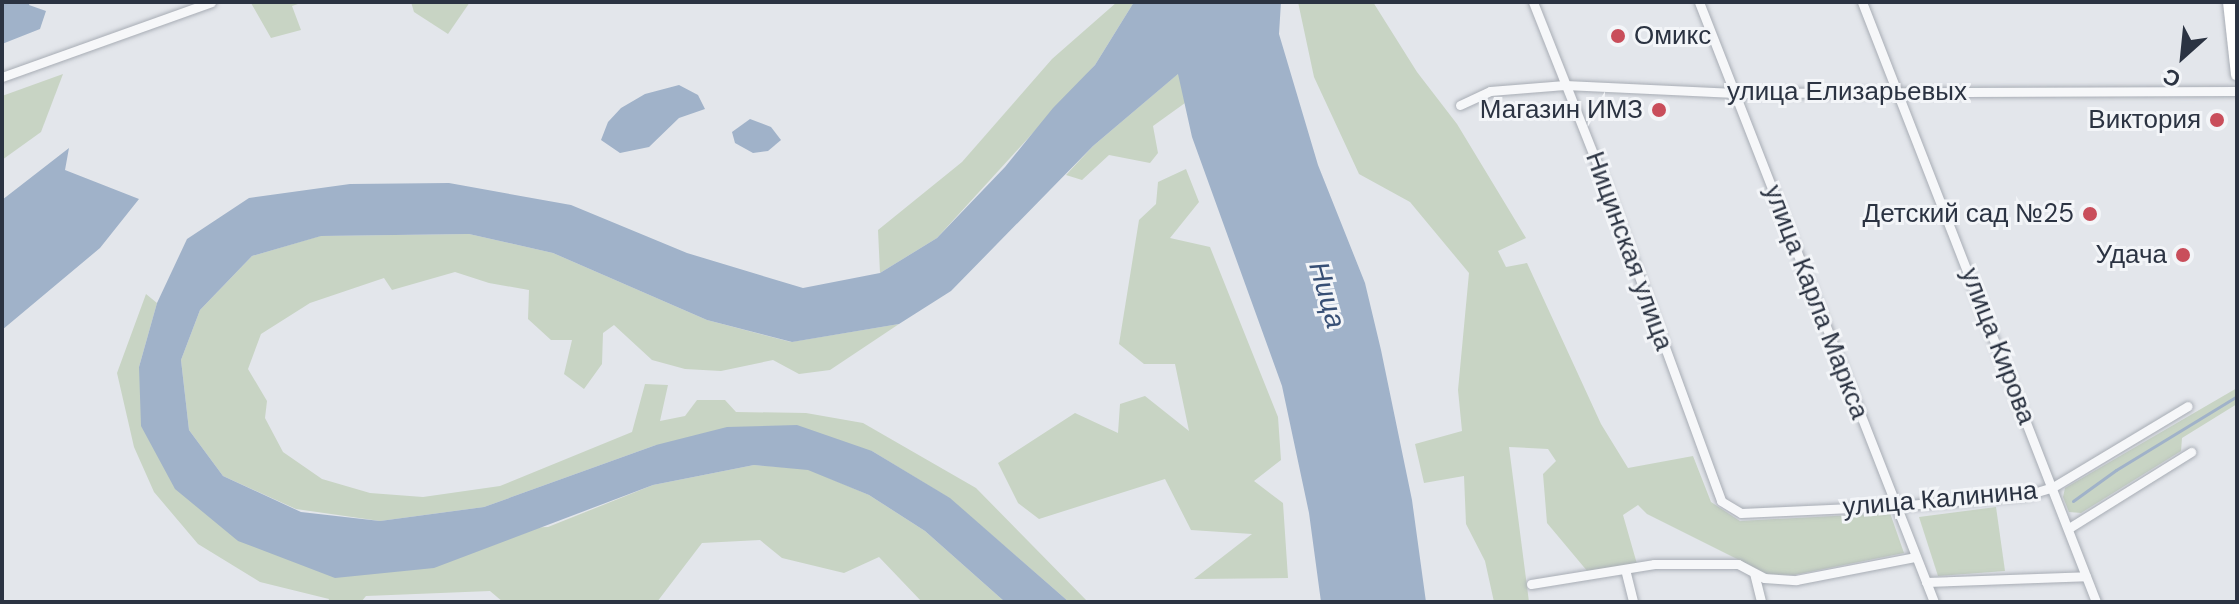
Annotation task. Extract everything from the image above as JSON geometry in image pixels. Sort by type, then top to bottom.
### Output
[{"type":"main road","points":[[2229,2],[2237,75]]},
{"type":"street","points":[[2,77],[211,2]]},
{"type":"street","name":"Ницинская улица","points":[[1533,2],[1606,186],[1721,501]]},
{"type":"street","name":"улица Карла Маркса","points":[[1699,2],[1934,602]]},
{"type":"street","name":"улица Кирова","points":[[1862,2],[2096,602]]},
{"type":"street","name":"улица Елизарьевых","points":[[1460,105],[1490,91],[1565,85],[1735,93],[2237,91]]},
{"type":"street","name":"улица Калинина","points":[[1721,501],[1741,513],[1896,506],[2027,495],[2053,487],[2188,406]]},
{"type":"street","name":"улица Калинина","points":[[2069,528],[2191,452]]},
{"type":"street","points":[[1531,584],[1654,564],[1738,564],[1764,578],[1796,580],[1916,557]]},
{"type":"street","points":[[1625,569],[1633,602]]},
{"type":"street","points":[[1754,573],[1761,602]]},
{"type":"street","points":[[1926,582],[2086,576]]},
{"type":"green space","points":[[304,2],[292,6],[301,30],[271,38],[251,3]]},
{"type":"green space","points":[[411,2],[470,2],[448,34],[414,12]]},
{"type":"green space","points":[[1117,2],[1134,2],[1095,65],[937,238],[880,273],[878,230],[962,162],[1052,59]]},
{"type":"green space","points":[[1298,2],[1373,2],[1417,72],[1457,124],[1526,238],[1498,251],[1506,267],[1527,263],[1601,424],[1628,468],[1693,456],[1711,502],[1740,521],[1890,513],[1904,553],[1794,575],[1767,574],[1647,514],[1638,505],[1623,515],[1637,564],[1588,572],[1547,523],[1543,474],[1556,461],[1548,449],[1509,447],[1529,602],[1494,602],[1485,561],[1466,524],[1464,476],[1424,483],[1415,444],[1462,431],[1458,390],[1469,273],[1410,202],[1359,174],[1314,77]]},
{"type":"green space","points":[[1179,73],[1185,103],[1153,126],[1158,153],[1150,163],[1109,155],[1082,180],[1066,175],[1093,146]]},
{"type":"green space","points":[[63,74],[41,132],[2,160],[2,96]]},
{"type":"green space","points":[[1186,169],[1199,202],[1170,238],[1210,247],[1278,417],[1281,460],[1254,481],[1283,503],[1288,578],[1194,579],[1252,534],[1191,530],[1165,479],[1039,519],[1018,503],[998,463],[1075,413],[1118,433],[1120,404],[1145,396],[1189,431],[1175,364],[1144,364],[1119,344],[1139,220],[1156,204],[1158,182]]},
{"type":"green space","points":[[469,234],[553,253],[707,320],[791,342],[899,324],[830,370],[799,374],[773,360],[721,371],[685,369],[652,360],[614,325],[603,333],[602,364],[584,389],[564,374],[572,340],[551,340],[528,319],[529,290],[489,283],[455,272],[392,290],[384,278],[310,303],[261,334],[248,369],[267,401],[265,418],[283,452],[322,479],[370,493],[423,497],[500,486],[632,432],[645,384],[668,385],[660,421],[685,416],[697,400],[725,400],[736,412],[806,413],[863,423],[976,488],[1088,602],[1069,602],[949,498],[872,451],[656,445],[484,507],[380,521],[296,509],[223,476],[189,430],[181,360],[200,310],[252,256],[320,236]]},
{"type":"green space","points":[[146,294],[157,303],[139,367],[238,541],[548,527],[653,485],[754,465],[808,469],[869,495],[925,531],[1005,602],[922,602],[879,557],[844,573],[782,558],[760,540],[702,543],[657,602],[503,602],[490,591],[366,596],[361,602],[328,602],[329,599],[260,582],[198,544],[154,492],[134,447],[117,373]]},
{"type":"green space","points":[[2237,388],[2237,404],[2182,438],[2181,451],[2081,513],[2069,512],[2063,497],[2065,488]]},
{"type":"green space","points":[[1996,507],[2005,571],[1938,576],[1919,517]]},
{"type":"water","points":[[2,2],[30,2],[29,5],[46,11],[40,29],[2,44]]},
{"type":"water","name":"Ница","points":[[1134,2],[1281,2],[1279,34],[1318,165],[1365,283],[1412,500],[1426,602],[1321,602],[1309,513],[1282,386],[1192,137],[1178,74],[1093,146],[951,291],[899,324],[792,342],[707,320],[553,253],[469,234],[321,236],[252,256],[200,310],[181,360],[189,430],[223,476],[301,512],[380,521],[484,507],[656,445],[727,427],[797,425],[872,451],[950,498],[1069,602],[1005,602],[925,531],[869,495],[808,470],[754,465],[653,485],[434,568],[335,578],[238,541],[175,489],[141,426],[139,367],[157,303],[187,239],[249,198],[350,184],[449,183],[571,205],[687,253],[803,288],[880,273],[937,238],[1005,167],[1053,108],[1095,65]]},
{"type":"water","points":[[679,85],[698,95],[705,109],[679,118],[649,147],[620,153],[601,140],[608,122],[621,108],[645,94]]},
{"type":"water","points":[[750,119],[771,127],[781,140],[768,151],[753,153],[735,143],[732,132]]},
{"type":"water","points":[[69,148],[65,170],[139,199],[100,248],[2,330],[2,200]]},
{"type":"waterway","points":[[2073,501],[2116,470],[2237,396]]},
{"type":"place","name":"Омикс","points":[[1618,36]]},
{"type":"place","name":"Магазин ИМЗ","points":[[1659,110]]},
{"type":"place","name":"Виктория","points":[[2217,120]]},
{"type":"place","name":"Детский сад №25","points":[[2090,214]]},
{"type":"place","name":"Удача","points":[[2183,255]]}]
